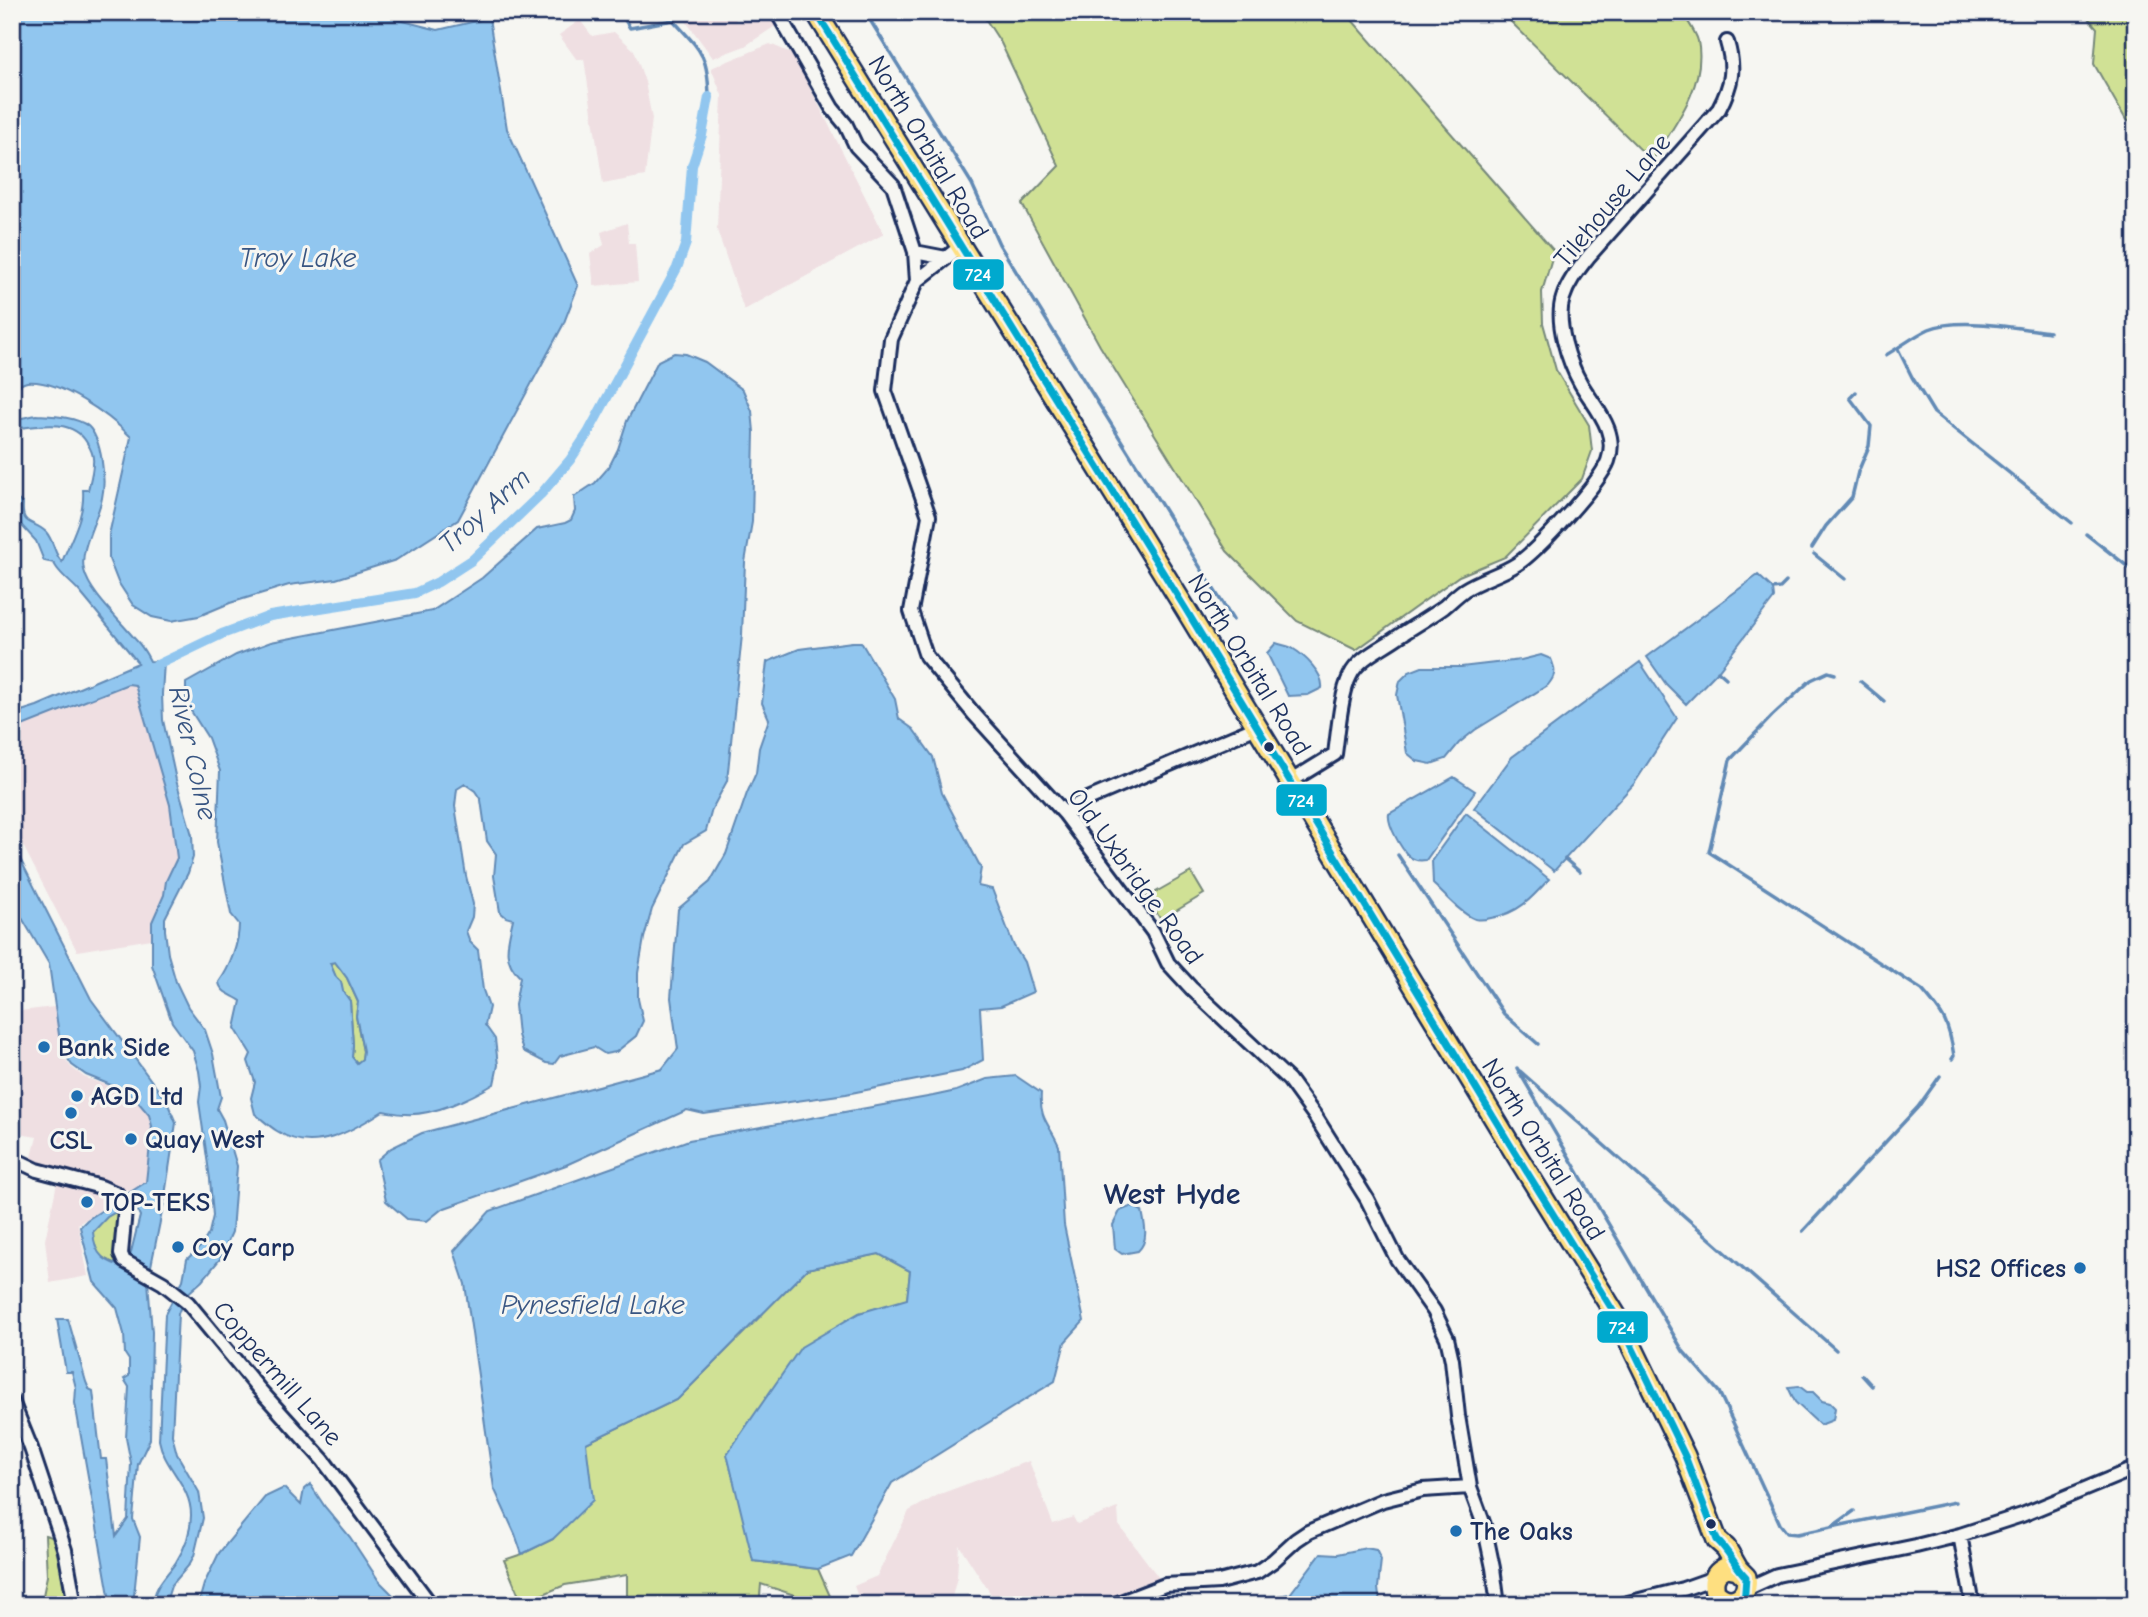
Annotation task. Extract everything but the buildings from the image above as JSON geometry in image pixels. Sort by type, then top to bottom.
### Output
[{"type":"main road","name":"North Orbital Road","points":[[816,12],[953,253],[1178,596],[1620,1322],[1685,1456],[1717,1540],[1715,1552],[1732,1588]]},
{"type":"street","points":[[777,12],[856,146],[894,185],[915,253],[917,281]]},
{"type":"street","name":"Tilehouse Lane","points":[[1291,780],[1335,754],[1347,686],[1353,670],[1465,590],[1519,563],[1595,485],[1605,469],[1611,445],[1606,421],[1581,384],[1567,352],[1561,321],[1563,298],[1574,275],[1588,257],[1719,109],[1732,79],[1732,59],[1727,42]]},
{"type":"street","points":[[915,253],[953,253]]},
{"type":"street","name":"Old Uxbridge Road","points":[[953,253],[917,281],[891,339],[885,391],[929,516],[911,611],[926,656],[974,714],[1065,814],[1153,932],[1168,963],[1289,1080],[1310,1108],[1367,1199],[1397,1259],[1434,1311],[1447,1338],[1470,1487],[1484,1525],[1498,1605]]},
{"type":"street","points":[[1065,814],[1076,805],[1256,727]]},
{"type":"street","name":"Coppermill Lane","points":[[12,1158],[37,1170],[101,1187],[117,1194],[126,1219],[121,1254],[124,1261],[158,1280],[186,1301],[259,1389],[323,1460],[431,1605]]},
{"type":"street","points":[[12,1401],[31,1448],[65,1550],[75,1605]]},
{"type":"street","points":[[1683,1589],[1709,1592],[1732,1588],[1777,1575],[1960,1535],[2022,1514],[2136,1468]]},
{"type":"street","points":[[1113,1605],[1165,1585],[1219,1582],[1257,1572],[1308,1532],[1383,1500],[1423,1490],[1470,1487]]},
{"type":"street","points":[[1960,1535],[1973,1605]]},
{"type":"street","points":[[1620,1605],[1683,1589],[1732,1588]]},
{"type":"shaded area","points":[[679,12],[731,12],[737,22],[757,12],[769,12],[777,25],[745,46],[713,58]]},
{"type":"shaded area","points":[[580,20],[592,36],[614,32],[634,50],[645,82],[652,119],[645,176],[603,184],[584,59],[577,60],[559,35]]},
{"type":"shaded area","points":[[770,44],[793,54],[884,234],[744,310],[717,230],[722,95],[711,68]]},
{"type":"shaded area","points":[[627,223],[629,243],[635,243],[638,282],[594,286],[590,254],[604,245],[601,232]]},
{"type":"shaded area","points":[[128,683],[136,685],[170,805],[177,858],[152,922],[152,939],[77,951],[12,824],[12,730]]},
{"type":"shaded area","points":[[54,1007],[62,1054],[71,1067],[84,1077],[123,1091],[143,1107],[148,1115],[152,1126],[146,1182],[131,1191],[31,1161],[37,1137],[25,1135],[12,1125],[12,1012]]},
{"type":"shaded area","points":[[57,1183],[106,1189],[114,1202],[78,1224],[88,1276],[50,1283],[45,1240]]},
{"type":"shaded area","points":[[1029,1461],[1053,1524],[1073,1517],[1077,1524],[1118,1508],[1119,1525],[1159,1578],[1093,1605],[998,1605],[959,1545],[957,1577],[950,1605],[861,1605],[854,1586],[877,1576],[909,1511],[940,1494]]},
{"type":"green space","points":[[981,12],[1345,12],[1554,251],[1542,292],[1543,323],[1556,370],[1589,425],[1592,451],[1582,479],[1505,557],[1459,576],[1356,650],[1297,621],[1227,551],[1100,346],[1022,204],[1059,166],[1001,43]]},
{"type":"green space","points":[[1501,12],[1682,12],[1698,41],[1698,73],[1687,104],[1652,161]]},
{"type":"green space","points":[[2083,12],[2136,12],[2136,124],[2126,120],[2094,64],[2097,28]]},
{"type":"green space","points":[[1191,872],[1204,894],[1161,920],[1147,897]]},
{"type":"green space","points":[[335,962],[347,978],[358,1002],[356,1017],[363,1051],[362,1060],[357,1063],[352,1057],[350,1001],[342,991],[341,982],[336,978],[330,963]]},
{"type":"green space","points":[[120,1209],[117,1255],[120,1265],[107,1260],[96,1251],[92,1232]]},
{"type":"green space","points":[[879,1254],[910,1271],[907,1300],[859,1313],[753,1561],[818,1569],[834,1605],[825,1605],[761,1584],[760,1596],[766,1605],[627,1605],[627,1575],[565,1585],[522,1603],[504,1560],[553,1539],[586,1443],[678,1399],[807,1269]]},
{"type":"green space","points":[[45,1535],[52,1537],[55,1545],[67,1605],[41,1605],[47,1576]]},
{"type":"water","name":"Troy Lake","points":[[12,12],[368,12],[438,30],[489,18],[507,129],[578,286],[563,325],[458,520],[396,560],[336,579],[289,585],[230,603],[199,616],[171,621],[152,617],[133,605],[118,582],[109,559],[109,535],[131,437],[97,409],[69,392],[54,386],[27,382],[12,389]]},
{"type":"water","points":[[674,353],[686,354],[705,362],[743,390],[752,411],[754,432],[752,522],[745,562],[742,635],[727,781],[712,809],[706,831],[684,844],[652,909],[638,973],[638,999],[643,1021],[636,1036],[616,1052],[605,1054],[594,1047],[560,1056],[554,1064],[546,1063],[523,1051],[518,1035],[515,1005],[520,977],[508,957],[513,919],[500,912],[494,876],[496,854],[487,841],[481,800],[475,791],[465,784],[457,789],[455,806],[473,904],[472,917],[466,931],[470,942],[478,950],[483,990],[489,1007],[485,1025],[495,1039],[498,1065],[494,1084],[463,1100],[427,1112],[402,1114],[383,1111],[332,1138],[304,1141],[291,1138],[255,1114],[251,1098],[255,1082],[248,1061],[251,1054],[235,1028],[241,1001],[224,991],[219,982],[233,954],[239,924],[231,914],[217,842],[220,771],[208,738],[186,703],[186,683],[236,655],[271,642],[432,611],[482,578],[537,529],[571,520],[575,511],[574,497],[595,483],[609,467],[627,421],[658,361]],"holes":[[[335,962],[347,978],[358,1002],[356,1016],[363,1051],[362,1059],[357,1063],[352,1057],[350,1001],[330,963]]]},
{"type":"water","points":[[36,415],[76,420],[93,432],[102,460],[103,490],[84,553],[84,570],[98,597],[139,644],[150,661],[164,662],[163,720],[192,835],[193,857],[188,873],[165,918],[168,954],[176,982],[188,1007],[205,1030],[213,1054],[221,1097],[217,1109],[237,1166],[232,1232],[220,1259],[185,1296],[178,1314],[172,1435],[177,1454],[199,1492],[203,1518],[194,1556],[171,1586],[165,1605],[153,1605],[156,1592],[182,1551],[189,1534],[191,1515],[187,1495],[166,1459],[159,1440],[165,1314],[183,1280],[187,1259],[202,1245],[209,1233],[213,1216],[199,1102],[199,1071],[193,1051],[172,1022],[152,965],[152,922],[177,858],[170,805],[135,685],[128,684],[12,730],[12,714],[138,663],[54,563],[44,561],[36,541],[12,515],[12,495],[23,504],[26,520],[49,536],[62,562],[80,518],[83,490],[88,490],[93,455],[80,435],[63,426],[43,425],[12,429],[12,420]]},
{"type":"water","points":[[1758,575],[1773,589],[1774,598],[1718,671],[1686,704],[1666,684],[1647,657]]},
{"type":"water","points":[[861,642],[895,699],[899,719],[913,729],[933,757],[942,793],[981,868],[978,886],[992,889],[1014,946],[1024,962],[1033,992],[1001,1006],[980,1008],[983,1060],[962,1071],[846,1094],[704,1114],[687,1110],[566,1165],[442,1209],[427,1221],[407,1219],[386,1201],[377,1160],[391,1148],[422,1133],[662,1069],[678,1049],[671,998],[678,909],[710,882],[726,854],[756,773],[759,748],[769,719],[762,703],[767,662],[799,649]]},
{"type":"water","points":[[1276,643],[1292,648],[1307,660],[1317,671],[1322,688],[1308,695],[1288,696],[1267,653]]},
{"type":"water","points":[[1541,655],[1551,659],[1554,667],[1554,676],[1548,685],[1475,730],[1459,743],[1446,759],[1431,764],[1417,761],[1407,753],[1397,695],[1400,681],[1409,672],[1422,667],[1461,667]]},
{"type":"water","points":[[1640,662],[1677,718],[1634,784],[1554,871],[1474,808],[1512,757]]},
{"type":"water","points":[[1454,777],[1475,791],[1426,860],[1413,859],[1395,836],[1389,814]]},
{"type":"water","points":[[1466,813],[1549,879],[1530,899],[1509,913],[1475,919],[1459,909],[1433,884],[1432,860]]},
{"type":"water","points":[[12,843],[91,999],[167,1102],[176,1123],[148,1281],[152,1332],[150,1439],[138,1464],[133,1519],[140,1537],[133,1605],[109,1605],[75,1403],[76,1388],[72,1372],[66,1372],[57,1319],[68,1319],[86,1382],[93,1391],[101,1459],[106,1459],[116,1536],[128,1519],[131,1463],[126,1438],[129,1387],[124,1379],[129,1376],[129,1360],[125,1354],[124,1334],[117,1308],[94,1282],[80,1227],[146,1182],[152,1126],[149,1115],[134,1097],[86,1075],[72,1065],[64,1053],[49,964],[12,901]],"holes":[[[130,1204],[135,1205],[140,1216],[127,1268],[113,1263],[99,1253],[93,1232],[107,1217]]]},
{"type":"water","name":"Pynesfield Lake","points":[[1016,1076],[1041,1093],[1043,1116],[1059,1146],[1064,1225],[1084,1321],[1065,1342],[1055,1381],[892,1483],[851,1556],[818,1569],[753,1561],[727,1454],[801,1347],[859,1313],[907,1299],[910,1271],[879,1254],[807,1269],[678,1399],[586,1443],[593,1500],[553,1539],[522,1554],[494,1488],[465,1284],[454,1251],[490,1211],[689,1140],[933,1096],[956,1091],[987,1079]]},
{"type":"water","points":[[1132,1206],[1142,1211],[1145,1238],[1138,1251],[1122,1254],[1115,1249],[1113,1225],[1120,1211]]},
{"type":"water","points":[[1799,1386],[1807,1392],[1813,1392],[1835,1408],[1833,1420],[1820,1425],[1795,1402],[1788,1387]]},
{"type":"water","points":[[310,1484],[379,1581],[403,1605],[198,1605],[204,1584],[219,1553],[265,1497],[284,1488],[301,1505],[304,1489]]},
{"type":"water","points":[[1366,1548],[1376,1550],[1381,1560],[1378,1588],[1380,1605],[1216,1605],[1290,1594],[1321,1553],[1338,1554]]},
{"type":"waterway","points":[[620,12],[630,28],[673,20],[705,62],[709,97]]},
{"type":"waterway","points":[[865,12],[972,184],[999,244],[1233,620]]},
{"type":"waterway","name":"Troy Arm","points":[[153,667],[222,634],[270,616],[415,593],[472,560],[541,494],[570,460],[588,433],[677,268],[686,243],[692,166],[702,135],[709,97]]},
{"type":"waterway","points":[[1886,355],[1923,332],[1941,326],[1988,324],[2049,332]]},
{"type":"waterway","points":[[1898,349],[1934,413],[2072,523]]},
{"type":"waterway","points":[[1812,548],[1826,526],[1852,497],[1858,472],[1869,446],[1871,426],[1850,398],[1856,392]]},
{"type":"waterway","points":[[2086,534],[2136,573]]},
{"type":"waterway","points":[[1814,554],[1845,579]]},
{"type":"waterway","points":[[1773,589],[1780,588],[1786,582]]},
{"type":"waterway","points":[[1718,671],[1726,678]]},
{"type":"waterway","points":[[1835,674],[1828,672],[1811,680],[1730,760],[1709,852],[1922,990],[1944,1020],[1952,1045],[1952,1059]]},
{"type":"waterway","points":[[1860,681],[1884,701]]},
{"type":"waterway","points":[[1398,855],[1504,1014],[1538,1044]]},
{"type":"waterway","points":[[1565,859],[1580,872]]},
{"type":"waterway","points":[[1517,1068],[1683,1351],[1719,1392],[1780,1524],[1787,1533],[1797,1534],[1955,1502]]},
{"type":"waterway","points":[[1520,1071],[1836,1350]]},
{"type":"waterway","points":[[1803,1231],[1918,1107],[1940,1076]]},
{"type":"waterway","points":[[1862,1375],[1872,1386]]},
{"type":"waterway","points":[[1833,1526],[1854,1511]]},
{"type":"transit line","name":"724","points":[[816,12],[1185,608],[1620,1322],[1685,1456],[1717,1540],[1746,1577],[1744,1605]]},
{"type":"place","name":"Bank Side","points":[[44,1047]]},
{"type":"place","name":"AGD Ltd","points":[[77,1096]]},
{"type":"place","name":"CSL","points":[[71,1113]]},
{"type":"place","name":"Quay West","points":[[131,1139]]},
{"type":"place","name":"TOP-TEKS","points":[[87,1202]]},
{"type":"place","name":"Coy Carp","points":[[178,1247]]},
{"type":"place","name":"HS2 Offices","points":[[2080,1268]]},
{"type":"place","name":"The Oaks","points":[[1456,1531]]},
{"type":"district","name":"West Hyde","points":[[1172,1194]]},
{"type":"water label","name":"River Colne","points":[[194,753]]}]
